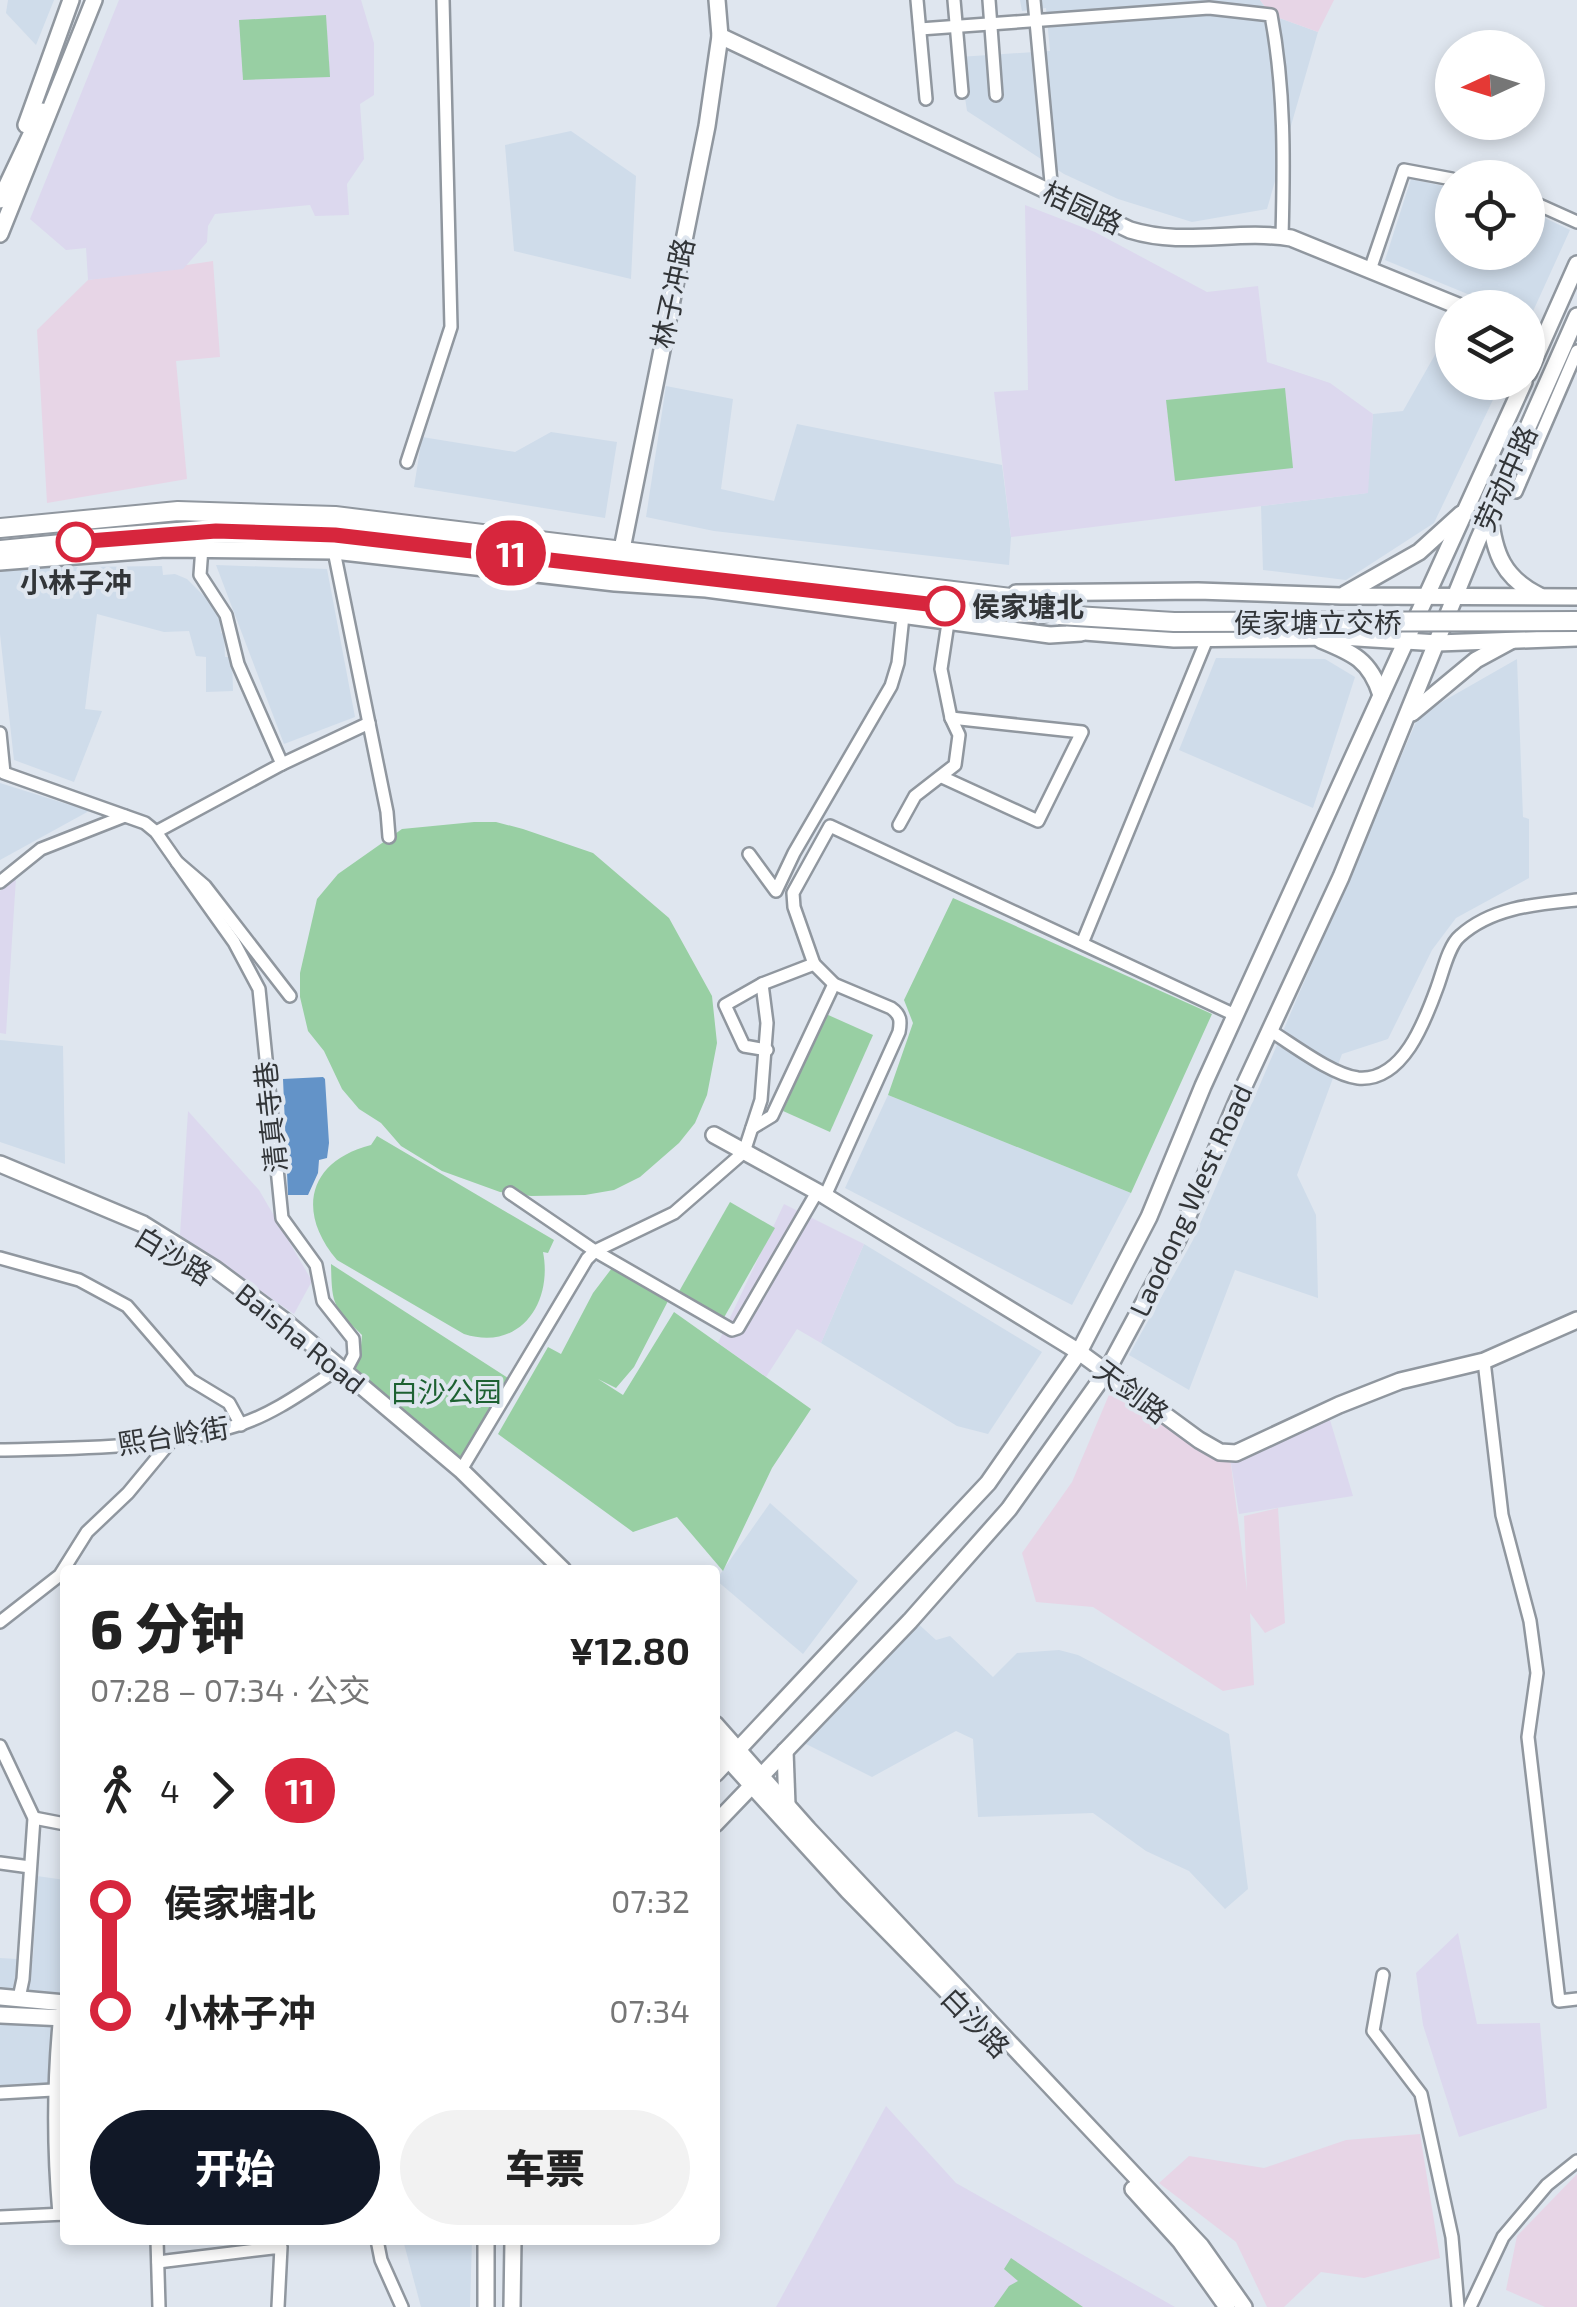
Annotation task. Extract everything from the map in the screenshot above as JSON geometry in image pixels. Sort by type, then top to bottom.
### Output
[{"type":"main road","points":[[0,528],[178,512],[316,516],[980,594],[1060,610]]},
{"type":"main road","points":[[0,550],[183,532],[320,534],[506,552],[992,612],[1060,610]]},
{"type":"main road","name":"侯家塘立交桥","points":[[1060,610],[1577,611]]},
{"type":"main road","name":"侯家塘立交桥","points":[[1060,610],[1174,622],[1577,621]]},
{"type":"street","points":[[0,234],[38,89],[71,0]]},
{"type":"street","points":[[52,101],[85,0]]},
{"type":"street","points":[[20,166],[96,0]]},
{"type":"street","points":[[0,200],[62,98],[82,50],[96,0]]},
{"type":"street","points":[[408,462],[450,326],[443,0]]},
{"type":"street","name":"林子冲路","points":[[622,549],[707,126],[720,36],[718,0]]},
{"type":"street","points":[[917,0],[926,99]]},
{"type":"street","points":[[954,0],[962,92]]},
{"type":"street","points":[[989,0],[996,94]]},
{"type":"street","points":[[1034,0],[1052,193]]},
{"type":"street","points":[[920,28],[1209,8],[1271,15],[1280,63],[1285,147],[1282,237]]},
{"type":"street","name":"桔园路","points":[[720,36],[1130,230],[1158,238],[1266,234],[1282,237],[1435,297]]},
{"type":"street","points":[[1370,270],[1404,170],[1435,176]]},
{"type":"street","points":[[1545,208],[1577,222]]},
{"type":"street","points":[[1545,320],[1577,264]]},
{"type":"street","name":"劳动中路","points":[[1438,643],[1490,513],[1570,350],[1577,316]]},
{"type":"street","points":[[1516,492],[1570,350],[1545,341]]},
{"type":"street","name":"劳动中路","points":[[1405,642],[1516,400]]},
{"type":"street","points":[[1341,596],[1419,552],[1468,508]]},
{"type":"street","points":[[1490,513],[1500,562],[1513,580],[1544,597]]},
{"type":"street","points":[[202,548],[200,575],[226,615],[238,664],[282,764]]},
{"type":"street","points":[[0,562],[202,548],[334,551],[616,583],[724,591],[1050,635],[1438,643],[1577,638]]},
{"type":"street","points":[[334,551],[388,812],[389,836]]},
{"type":"street","points":[[980,594],[1198,590],[1425,598],[1577,598]]},
{"type":"street","points":[[992,612],[1081,633]]},
{"type":"street","points":[[749,854],[776,891],[891,686],[898,664],[903,616]]},
{"type":"street","points":[[899,825],[915,796],[955,766],[960,736],[951,718],[940,670],[948,622]]},
{"type":"street","points":[[1317,638],[1349,651],[1374,671],[1380,694]]},
{"type":"street","points":[[1410,715],[1476,660],[1517,638]]},
{"type":"street","points":[[1083,941],[1206,639]]},
{"type":"street","name":"Laodong West Road","points":[[720,1768],[988,1483],[1079,1352],[1149,1217],[1235,1014],[1405,642]]},
{"type":"street","name":"Laodong West Road","points":[[720,1818],[910,1621],[1010,1509],[1107,1372],[1178,1239],[1341,877],[1438,643]]},
{"type":"street","points":[[942,777],[1038,821],[1082,732],[951,718]]},
{"type":"street","points":[[156,832],[282,764],[369,723]]},
{"type":"street","points":[[0,733],[4,773],[145,823],[156,832],[177,862],[205,886],[290,996]]},
{"type":"street","points":[[0,882],[41,850],[125,816]]},
{"type":"street","points":[[510,1193],[595,1251],[732,1330],[738,1328],[821,1194],[901,1021],[891,1008],[834,984],[814,964],[793,893],[830,826],[1235,1014]]},
{"type":"street","name":"清真寺巷","points":[[177,862],[234,942],[260,990],[282,1218],[316,1266],[323,1302],[353,1339],[354,1355],[338,1373]]},
{"type":"street","points":[[1269,1030],[1329,1067],[1360,1078],[1389,1070],[1420,1034],[1457,937],[1488,918],[1522,906],[1577,900]]},
{"type":"street","points":[[767,1050],[744,1046],[725,1005],[762,984],[814,964]]},
{"type":"street","points":[[461,1470],[587,1259],[595,1251],[674,1213],[744,1152],[762,1100],[767,1050],[762,984]]},
{"type":"street","points":[[752,1128],[772,1116],[834,984]]},
{"type":"street","name":"天剑路","points":[[714,1135],[821,1194],[1079,1352],[1220,1452],[1236,1453],[1400,1381],[1484,1361],[1577,1320]]},
{"type":"street","name":"Baisha Road","points":[[0,1164],[115,1210],[170,1240],[282,1319],[338,1373],[461,1470],[559,1565]]},
{"type":"street","name":"白沙路","points":[[0,1175],[112,1219],[208,1274],[338,1373],[456,1476],[545,1565]]},
{"type":"street","points":[[0,1258],[79,1280],[127,1306],[191,1380],[229,1402],[241,1425]]},
{"type":"street","points":[[1484,1361],[1502,1515],[1530,1621],[1537,1672],[1528,1737],[1559,2001],[1577,1998]]},
{"type":"street","name":"熙台岭街","points":[[0,1450],[170,1441],[241,1425],[338,1373]]},
{"type":"street","points":[[66,1565],[87,1532],[128,1493],[170,1441]]},
{"type":"street","points":[[0,1622],[60,1575]]},
{"type":"street","points":[[720,1726],[741,1730],[762,1724]]},
{"type":"street","points":[[720,1731],[733,1754]]},
{"type":"street","points":[[0,1746],[34,1818],[23,1980],[18,1998]]},
{"type":"street","name":"白沙路","points":[[720,1748],[733,1754],[1140,2196],[1180,2241],[1227,2307]]},
{"type":"street","points":[[720,1818],[748,1804],[779,1807],[785,1751]]},
{"type":"street","name":"白沙路","points":[[779,1807],[1201,2246],[1244,2307]]},
{"type":"street","points":[[34,1818],[60,1823]]},
{"type":"street","points":[[0,1863],[30,1867]]},
{"type":"street","points":[[1383,1975],[1373,2031],[1422,2094],[1452,2237],[1458,2307]]},
{"type":"street","points":[[0,1997],[60,2009]]},
{"type":"street","points":[[0,2014],[60,2010]]},
{"type":"street","points":[[60,2034],[52,2136],[60,2198]]},
{"type":"street","points":[[0,2094],[53,2090]]},
{"type":"street","points":[[1470,2307],[1503,2236],[1548,2184],[1577,2161]]},
{"type":"street","points":[[0,2217],[60,2214]]},
{"type":"street","points":[[157,2245],[159,2307]]},
{"type":"street","points":[[379,2245],[402,2307]]},
{"type":"street","points":[[486,2245],[486,2307]]},
{"type":"street","points":[[512,2307],[513,2245]]},
{"type":"street","points":[[158,2262],[281,2248],[278,2307]]},
{"type":"shaded area","points":[[8,0],[54,0],[36,45],[6,13]]},
{"type":"shaded area","points":[[119,0],[361,0],[374,43],[374,95],[360,104],[364,159],[347,184],[349,215],[315,216],[310,205],[215,214],[208,226],[207,242],[183,269],[88,280],[86,248],[66,250],[30,219]]},
{"type":"shaded area","points":[[1020,0],[1260,0],[1271,15],[1318,32],[1267,209],[1192,222],[1118,199],[1064,174],[967,111],[959,57],[1050,51],[1046,8],[1022,11]]},
{"type":"shaded area","points":[[1260,0],[1334,0],[1318,32],[1271,15]]},
{"type":"shaded area","points":[[571,131],[636,176],[631,279],[514,251],[505,145]]},
{"type":"shaded area","points":[[1411,179],[1435,184],[1435,270],[1545,270],[1545,218],[1570,230],[1543,290],[1458,290],[1385,260]]},
{"type":"shaded area","points":[[1025,205],[1095,232],[1207,292],[1258,286],[1267,362],[1330,383],[1373,414],[1368,493],[1011,537],[994,392],[1028,390]]},
{"type":"shaded area","points":[[213,261],[220,357],[176,361],[187,479],[47,503],[37,330],[88,280]]},
{"type":"shaded area","points":[[1435,355],[1435,400],[1493,400],[1434,523],[1346,580],[1263,570],[1261,506],[1367,493],[1373,414],[1403,411]]},
{"type":"shaded area","points":[[666,386],[733,399],[721,489],[774,501],[797,424],[1002,465],[1011,537],[1009,565],[714,531],[646,517]]},
{"type":"shaded area","points":[[551,432],[617,442],[605,518],[414,487],[422,437],[515,452]]},
{"type":"shaded area","points":[[216,565],[327,569],[355,717],[284,744]]},
{"type":"shaded area","points":[[162,566],[163,575],[187,579],[204,596],[212,596],[224,634],[225,657],[232,657],[233,691],[206,692],[206,657],[196,656],[189,631],[164,632],[97,614],[85,709],[102,711],[74,782],[14,760],[0,634],[0,568]]},
{"type":"shaded area","points":[[1216,658],[1325,659],[1355,677],[1313,808],[1179,750]]},
{"type":"shaded area","points":[[1517,659],[1523,817],[1529,819],[1529,878],[1456,918],[1432,950],[1388,1039],[1342,1054],[1297,1175],[1316,1215],[1318,1298],[1235,1270],[1189,1390],[1129,1355],[1193,1240],[1419,715]]},
{"type":"shaded area","points":[[0,783],[89,811],[0,860]]},
{"type":"shaded area","points":[[16,878],[6,1034],[0,1033],[0,891]]},
{"type":"shaded area","points":[[0,1040],[63,1046],[65,1164],[0,1142]]},
{"type":"shaded area","points":[[888,1095],[1131,1193],[1072,1305],[845,1188]]},
{"type":"shaded area","points":[[188,1111],[259,1190],[312,1281],[294,1314],[180,1235]]},
{"type":"shaded area","points":[[784,1204],[864,1244],[821,1343],[797,1329],[766,1377],[718,1343]]},
{"type":"shaded area","points":[[864,1244],[1042,1352],[988,1434],[957,1426],[821,1343]]},
{"type":"shaded area","points":[[1114,1383],[1230,1457],[1247,1591],[1244,1516],[1278,1508],[1285,1623],[1265,1633],[1250,1613],[1254,1685],[1223,1691],[1093,1607],[1036,1602],[1022,1553],[1072,1482]]},
{"type":"shaded area","points":[[1330,1420],[1353,1496],[1239,1514],[1230,1457]]},
{"type":"shaded area","points":[[770,1503],[858,1581],[803,1654],[720,1583],[720,1574]]},
{"type":"shaded area","points":[[914,1620],[936,1640],[950,1636],[993,1677],[1017,1653],[1059,1650],[1078,1655],[1229,1734],[1248,1889],[1225,1909],[1189,1871],[1146,1851],[1093,1813],[978,1817],[973,1739],[956,1731],[872,1777],[804,1743]]},
{"type":"shaded area","points":[[37,1876],[60,1879],[60,2104],[43,2089],[0,2089],[0,1958],[33,1960]]},
{"type":"shaded area","points":[[1458,1933],[1477,2024],[1540,2023],[1547,2108],[1459,2137],[1423,2025],[1416,1973]]},
{"type":"shaded area","points":[[886,2106],[956,2183],[1175,2307],[776,2307]]},
{"type":"shaded area","points":[[1420,2134],[1440,2258],[1364,2278],[1321,2272],[1284,2307],[1267,2307],[1236,2242],[1159,2183],[1189,2156],[1264,2168],[1346,2140]]},
{"type":"shaded area","points":[[1577,2174],[1577,2307],[1545,2307],[1506,2290],[1517,2236]]},
{"type":"shaded area","points":[[404,2245],[472,2245],[470,2307],[421,2307]]},
{"type":"green space","points":[[326,15],[330,77],[243,80],[239,20]]},
{"type":"green space","points":[[1285,388],[1293,468],[1175,481],[1166,400]]},
{"type":"green space","points":[[496,822],[523,829],[593,853],[669,918],[712,996],[717,1043],[707,1095],[695,1123],[679,1143],[640,1177],[614,1190],[531,1196],[500,1192],[442,1171],[401,1146],[381,1123],[359,1109],[342,1089],[324,1051],[308,1031],[300,997],[300,973],[317,899],[338,874],[402,829]]},
{"type":"green space","points":[[953,898],[1212,1014],[1131,1193],[888,1095],[913,1023],[904,1000]]},
{"type":"green space","points":[[826,1014],[873,1035],[830,1132],[783,1111]]},
{"type":"green space","points":[[377,1136],[554,1240],[548,1253],[543,1252],[543,1289],[537,1305],[516,1329],[484,1338],[464,1334],[337,1260],[324,1242],[313,1207],[322,1176],[333,1163],[371,1145]]},
{"type":"green space","points":[[730,1202],[775,1228],[722,1321],[677,1295]]},
{"type":"green space","name":"白沙公园","points":[[331,1264],[508,1378],[460,1460],[352,1373],[360,1357],[362,1335],[336,1304]]},
{"type":"green space","points":[[612,1268],[668,1301],[634,1367],[616,1388],[598,1379],[623,1395],[674,1312],[811,1409],[772,1468],[723,1571],[677,1517],[633,1532],[498,1434],[548,1347],[561,1354],[593,1293]]},
{"type":"green space","points":[[1011,2258],[1083,2307],[994,2307],[1009,2286],[1018,2281],[1004,2269]]},
{"type":"water","points":[[323,1077],[327,1158],[319,1160],[308,1195],[288,1195],[283,1079]]},
{"type":"bus line","name":"11","points":[[76,542],[216,531],[379,538],[945,606]]},
{"type":"place","name":"小林子冲","points":[[76,542]]},
{"type":"place","name":"侯家塘北","points":[[945,606]]}]
